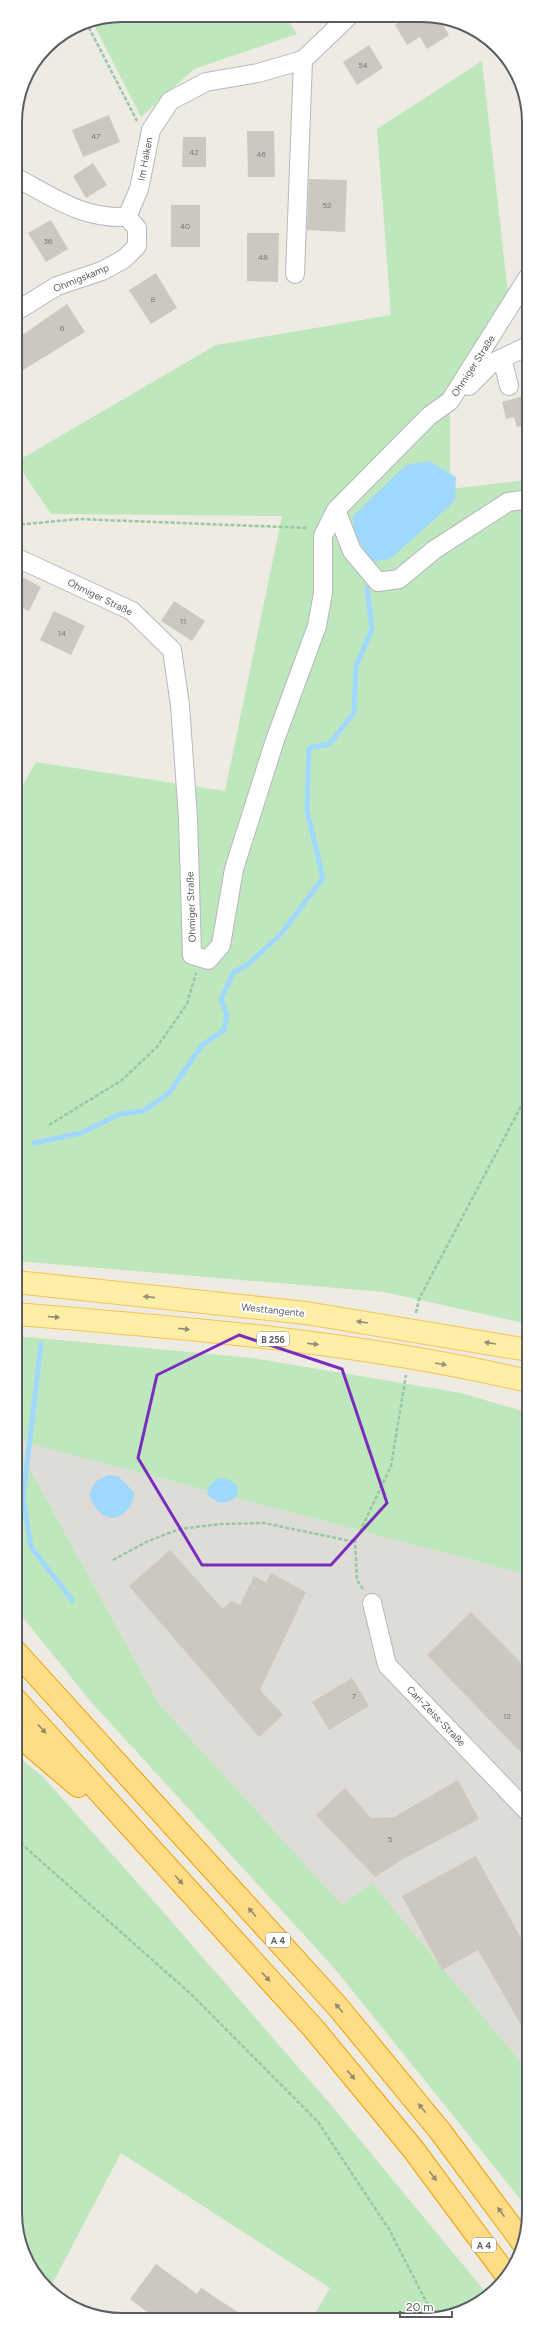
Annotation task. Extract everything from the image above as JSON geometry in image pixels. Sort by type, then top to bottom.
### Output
[{"type":"highway","name":"A 4","points":[[22,1659],[338,2007],[440,2131],[519,2238]]},
{"type":"highway","name":"A 4","points":[[22,1707],[338,2059],[413,2149],[503,2271]]},
{"type":"highway","points":[[22,1738],[153,1851]]},
{"type":"main road","name":"Westtangente","points":[[22,1283],[306,1313],[522,1349]]},
{"type":"main road","name":"B 256","points":[[22,1315],[243,1335],[374,1352],[522,1380]]},
{"type":"street","name":"Im Halken","points":[[127,217],[139,189],[150,130],[170,101],[206,82],[258,74],[303,60],[343,22]]},
{"type":"street","points":[[295,274],[303,60]]},
{"type":"street","points":[[22,181],[78,211],[111,217],[127,217]]},
{"type":"street","name":"Ohmigskamp","points":[[22,308],[57,286],[102,271],[124,259],[138,246],[137,228],[127,217]]},
{"type":"street","name":"Ohmiger Straße","points":[[22,560],[132,611],[172,650],[180,706],[188,818],[192,955],[208,960],[221,945],[234,869],[274,740],[317,626],[323,593],[323,536],[327,527],[336,510],[429,416],[450,401],[522,287]]},
{"type":"street","points":[[450,401],[467,388],[492,362],[522,349]]},
{"type":"street","points":[[502,358],[509,386]]},
{"type":"street","points":[[336,510],[352,551],[378,582],[400,579],[434,550],[508,502],[522,500]]},
{"type":"street","name":"Carl-Zeiss-Straße","points":[[372,1603],[387,1665],[522,1806]]},
{"type":"path","points":[[89,27],[148,141]]},
{"type":"path","points":[[22,524],[79,519],[327,527]]},
{"type":"path","points":[[49,1125],[122,1080],[156,1047],[187,1004],[200,957]]},
{"type":"path","points":[[415,1317],[419,1298],[522,1104]]},
{"type":"path","points":[[372,1603],[357,1580],[355,1542],[391,1466],[406,1372]]},
{"type":"path","points":[[113,1560],[148,1541],[180,1529],[221,1524],[264,1523],[355,1542]]},
{"type":"path","points":[[22,1844],[192,1995],[318,2122],[390,2231],[432,2312]]},
{"type":"highlighted area","points":[[239,1335],[342,1369],[387,1503],[331,1565],[202,1565],[138,1458],[157,1375]]},
{"type":"shaded area","points":[[22,1442],[522,1573],[522,2064],[372,1883],[342,1905],[159,1704],[22,1455]]},
{"type":"green space","points":[[115,22],[289,22],[297,34],[194,69],[141,117],[94,26]]},
{"type":"green space","points":[[482,61],[508,293],[450,401],[450,489],[522,481],[522,1323],[384,1292],[22,1262],[22,787],[36,762],[225,791],[282,516],[51,514],[22,471],[22,458],[216,345],[391,315],[377,129]]},
{"type":"green space","points":[[22,1337],[253,1358],[461,1393],[522,1411],[522,1573],[22,1442]]},
{"type":"green space","points":[[22,1455],[159,1704],[342,1905],[372,1883],[522,2064],[522,2201],[335,1969],[92,1703],[22,1616]]},
{"type":"green space","points":[[22,1760],[43,1777],[144,1890],[326,2099],[485,2291],[466,2303],[448,2310],[435,2312],[315,2313],[330,2288],[121,2153],[52,2285],[32,2257],[25,2239],[22,2213]]},
{"type":"water","points":[[429,461],[456,477],[455,501],[390,559],[370,562],[354,530],[353,516],[406,465]]},
{"type":"water","points":[[108,1475],[118,1476],[135,1493],[131,1504],[126,1511],[120,1516],[113,1518],[106,1517],[100,1512],[94,1505],[89,1494],[95,1482]]},
{"type":"water","points":[[218,1478],[228,1479],[237,1485],[238,1494],[230,1501],[218,1502],[207,1493],[210,1485]]},
{"type":"building","points":[[400,22],[429,22],[442,24],[449,35],[427,49],[420,37],[407,45],[395,25]]},
{"type":"building","points":[[369,45],[383,68],[357,85],[343,62]]},
{"type":"building","points":[[109,115],[120,142],[83,157],[72,130]]},
{"type":"building","points":[[247,131],[274,131],[275,177],[248,177]]},
{"type":"building","points":[[183,137],[206,137],[206,167],[182,167]]},
{"type":"building","points":[[93,163],[107,185],[86,198],[73,176]]},
{"type":"building","points":[[309,179],[347,180],[345,232],[307,230]]},
{"type":"building","points":[[171,205],[200,205],[200,247],[171,247]]},
{"type":"building","points":[[51,220],[68,249],[46,262],[28,233]]},
{"type":"building","points":[[247,233],[279,233],[278,282],[247,281]]},
{"type":"building","points":[[156,273],[177,308],[151,324],[129,290]]},
{"type":"building","points":[[67,304],[85,332],[22,371],[22,335]]},
{"type":"building","points":[[522,397],[522,426],[517,427],[514,417],[506,419],[502,402]]},
{"type":"building","points":[[22,577],[41,587],[29,611],[22,608]]},
{"type":"building","points":[[174,601],[205,621],[192,641],[161,621]]},
{"type":"building","points":[[54,611],[85,626],[71,655],[40,640]]},
{"type":"building","points":[[170,1550],[223,1609],[231,1601],[240,1605],[254,1576],[266,1583],[271,1573],[306,1592],[260,1690],[283,1715],[259,1737],[129,1586]]},
{"type":"building","points":[[471,1612],[522,1664],[522,1754],[427,1655]]},
{"type":"building","points":[[352,1678],[369,1706],[329,1730],[312,1702]]},
{"type":"building","points":[[458,1780],[479,1819],[405,1858],[375,1877],[316,1815],[345,1788],[371,1818],[394,1817]]},
{"type":"building","points":[[476,1856],[522,1940],[522,2027],[478,1950],[442,1970],[402,1896]]},
{"type":"building","points":[[156,2264],[197,2294],[201,2288],[239,2313],[148,2313],[130,2299]]},
{"type":"waterway","points":[[34,1143],[81,1133],[120,1114],[143,1111],[169,1093],[202,1045],[224,1030],[227,1016],[221,999],[234,972],[247,965],[281,934],[323,878],[307,810],[309,748],[329,744],[354,713],[356,666],[372,629],[367,588]]},
{"type":"waterway","points":[[41,1344],[23,1498],[31,1547],[72,1600]]}]
